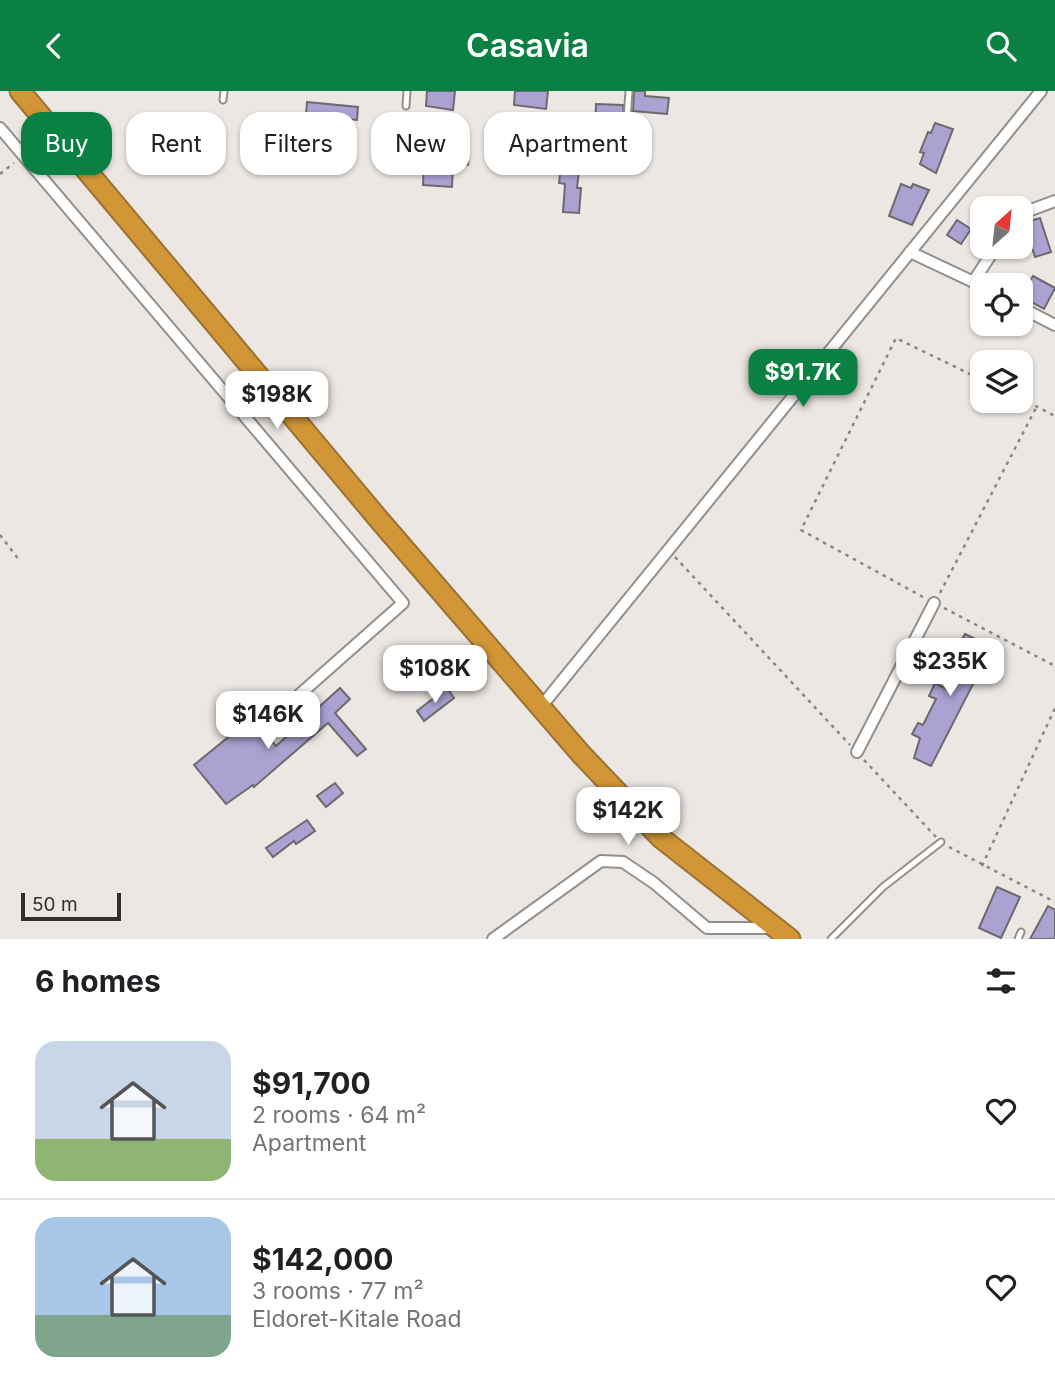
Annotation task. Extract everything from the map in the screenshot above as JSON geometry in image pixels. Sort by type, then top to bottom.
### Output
[{"type":"highway","points":[[20,91],[540,708],[661,838],[783,933]]},
{"type":"street","points":[[540,708],[1041,91]]},
{"type":"street","points":[[0,128],[21,154]]},
{"type":"street","points":[[39,175],[403,603],[273,718]]},
{"type":"street","points":[[1033,209],[1055,201]]},
{"type":"street","points":[[910,252],[970,281]]},
{"type":"street","points":[[1033,314],[1055,325]]},
{"type":"street","points":[[857,752],[934,603]]},
{"type":"street","points":[[493,939],[601,861],[623,862],[707,928],[783,933]]},
{"type":"lane","points":[[223,100],[224,91]]},
{"type":"lane","points":[[406,106],[407,91]]},
{"type":"lane","points":[[628,112],[629,91]]},
{"type":"lane","points":[[831,939],[883,887],[941,842]]},
{"type":"lane","points":[[1018,939],[1021,932]]},
{"type":"path","points":[[0,174],[21,158]]},
{"type":"path","points":[[970,374],[895,338],[801,530],[1055,666]]},
{"type":"path","points":[[1033,404],[1055,416]]},
{"type":"path","points":[[934,603],[1037,406]]},
{"type":"path","points":[[0,535],[19,560]]},
{"type":"path","points":[[982,866],[1055,708]]},
{"type":"building","points":[[427,91],[455,91],[453,110],[426,106]]},
{"type":"building","points":[[515,91],[548,91],[546,109],[514,105]]},
{"type":"building","points":[[634,91],[645,91],[645,96],[669,98],[667,114],[633,111]]},
{"type":"building","points":[[307,102],[358,107],[357,120],[357,112],[306,112]]},
{"type":"building","points":[[596,104],[623,105],[624,112],[596,112]]},
{"type":"building","points":[[935,123],[953,129],[936,173],[920,164],[924,153],[920,152]]},
{"type":"building","points":[[423,175],[453,175],[452,187],[423,185]]},
{"type":"building","points":[[560,175],[578,175],[577,188],[581,188],[579,213],[563,212],[565,184],[559,183]]},
{"type":"building","points":[[901,184],[911,188],[913,184],[929,190],[912,225],[889,216]]},
{"type":"building","points":[[1040,218],[1051,252],[1035,257],[1033,251],[1033,220]]},
{"type":"building","points":[[957,220],[970,228],[961,244],[947,235]]},
{"type":"building","points":[[1033,276],[1055,288],[1044,309],[1033,303]]},
{"type":"building","points":[[965,634],[992,647],[931,766],[914,758],[920,738],[912,734],[918,723],[923,725],[936,699],[929,696],[935,683],[946,689],[956,669],[947,664]]},
{"type":"building","points":[[340,688],[350,699],[335,713],[366,749],[357,756],[328,723],[254,787],[253,785],[226,804],[194,765],[237,730],[241,735],[256,722],[276,746]]},
{"type":"building","points":[[447,688],[454,698],[424,721],[417,711]]},
{"type":"building","points":[[335,783],[343,793],[326,807],[317,796]]},
{"type":"building","points":[[307,820],[315,831],[296,844],[294,841],[273,857],[266,848]]},
{"type":"building","points":[[997,887],[1020,897],[1001,938],[979,928]]},
{"type":"building","points":[[1048,906],[1055,910],[1055,939],[1030,939]]}]
